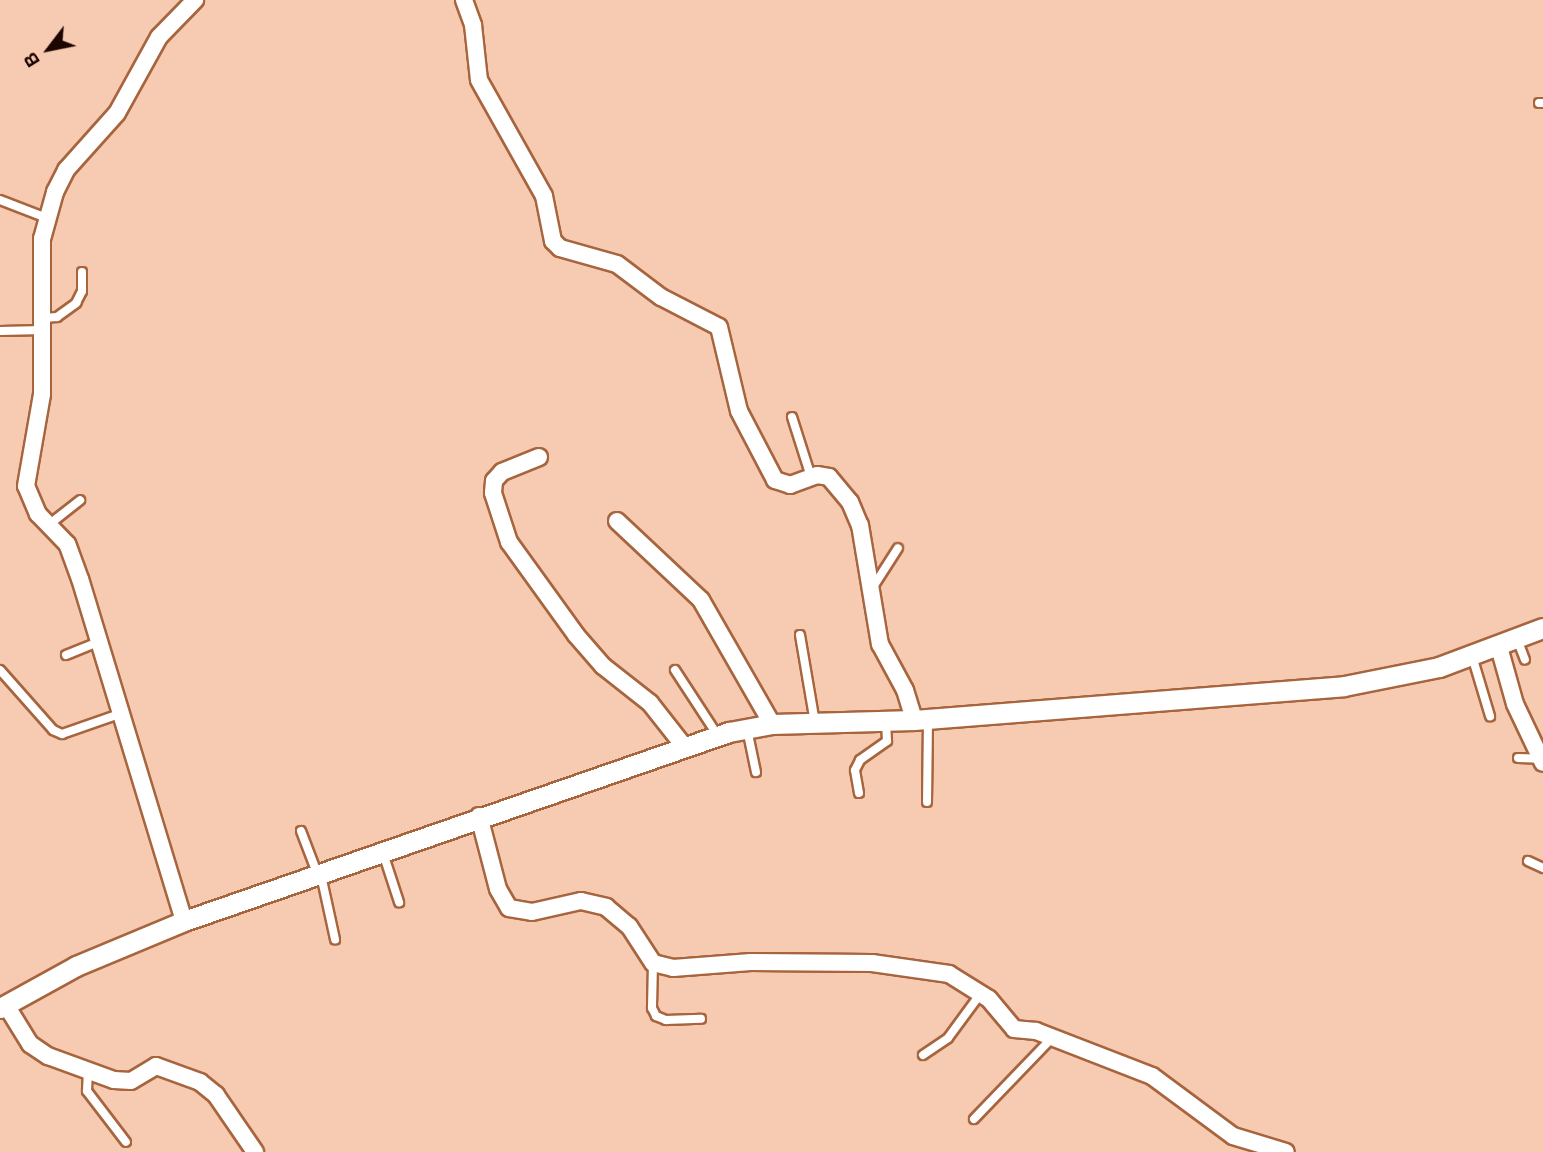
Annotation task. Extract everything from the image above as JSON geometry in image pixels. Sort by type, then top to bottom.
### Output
[{"type":"street","points":[[184,921],[99,642],[66,544],[30,501],[26,486],[41,405],[44,324],[41,267],[47,218],[66,170],[105,131],[159,37],[195,0]]},
{"type":"street","points":[[464,0],[473,25],[479,80],[544,196],[553,241],[560,248],[617,264],[661,297],[719,327],[739,411],[775,480],[790,485],[811,477],[829,477],[850,502],[860,525],[880,645],[921,719]]},
{"type":"street","points":[[538,457],[502,472],[495,481],[493,493],[509,542],[576,635],[603,666],[650,703],[683,745]]},
{"type":"street","points":[[617,521],[701,600],[772,724]]},
{"type":"street","points":[[255,1152],[216,1095],[200,1082],[156,1066],[131,1082],[88,1072],[30,1044],[3,1006],[76,966],[184,921],[683,745],[718,736],[772,724],[921,719],[1345,686],[1472,656],[1543,628]]},
{"type":"street","points":[[1508,643],[1515,704],[1542,761]]},
{"type":"street","points":[[479,816],[498,889],[509,908],[532,912],[581,901],[606,907],[629,926],[653,963],[673,968],[751,962],[888,964],[949,974],[981,993],[1014,1029],[1030,1030],[1152,1076],[1233,1136],[1286,1152]]},
{"type":"lane","points":[[0,200],[47,218]]},
{"type":"lane","points":[[0,331],[44,324],[57,317],[76,303],[82,290],[82,272]]},
{"type":"lane","points":[[792,416],[811,477]]},
{"type":"lane","points":[[51,523],[80,500]]},
{"type":"lane","points":[[870,593],[898,548]]},
{"type":"lane","points":[[800,635],[815,723]]},
{"type":"lane","points":[[65,656],[99,642]]},
{"type":"lane","points":[[1508,643],[1525,660]]},
{"type":"lane","points":[[1472,656],[1490,716]]},
{"type":"lane","points":[[0,670],[57,732],[119,714]]},
{"type":"lane","points":[[675,670],[718,736]]},
{"type":"lane","points":[[921,719],[927,802]]},
{"type":"lane","points":[[859,793],[855,770],[860,760],[887,741],[886,720]]},
{"type":"lane","points":[[747,729],[756,772]]},
{"type":"lane","points":[[1518,758],[1542,761]]},
{"type":"lane","points":[[301,831],[318,873],[335,939]]},
{"type":"lane","points":[[382,850],[399,902]]},
{"type":"lane","points":[[1528,861],[1543,868]]},
{"type":"lane","points":[[653,963],[652,1007],[656,1016],[666,1020],[701,1019]]},
{"type":"lane","points":[[923,1055],[948,1038],[981,993]]},
{"type":"lane","points":[[974,1119],[1051,1040]]},
{"type":"lane","points":[[88,1072],[87,1091],[127,1143]]}]
